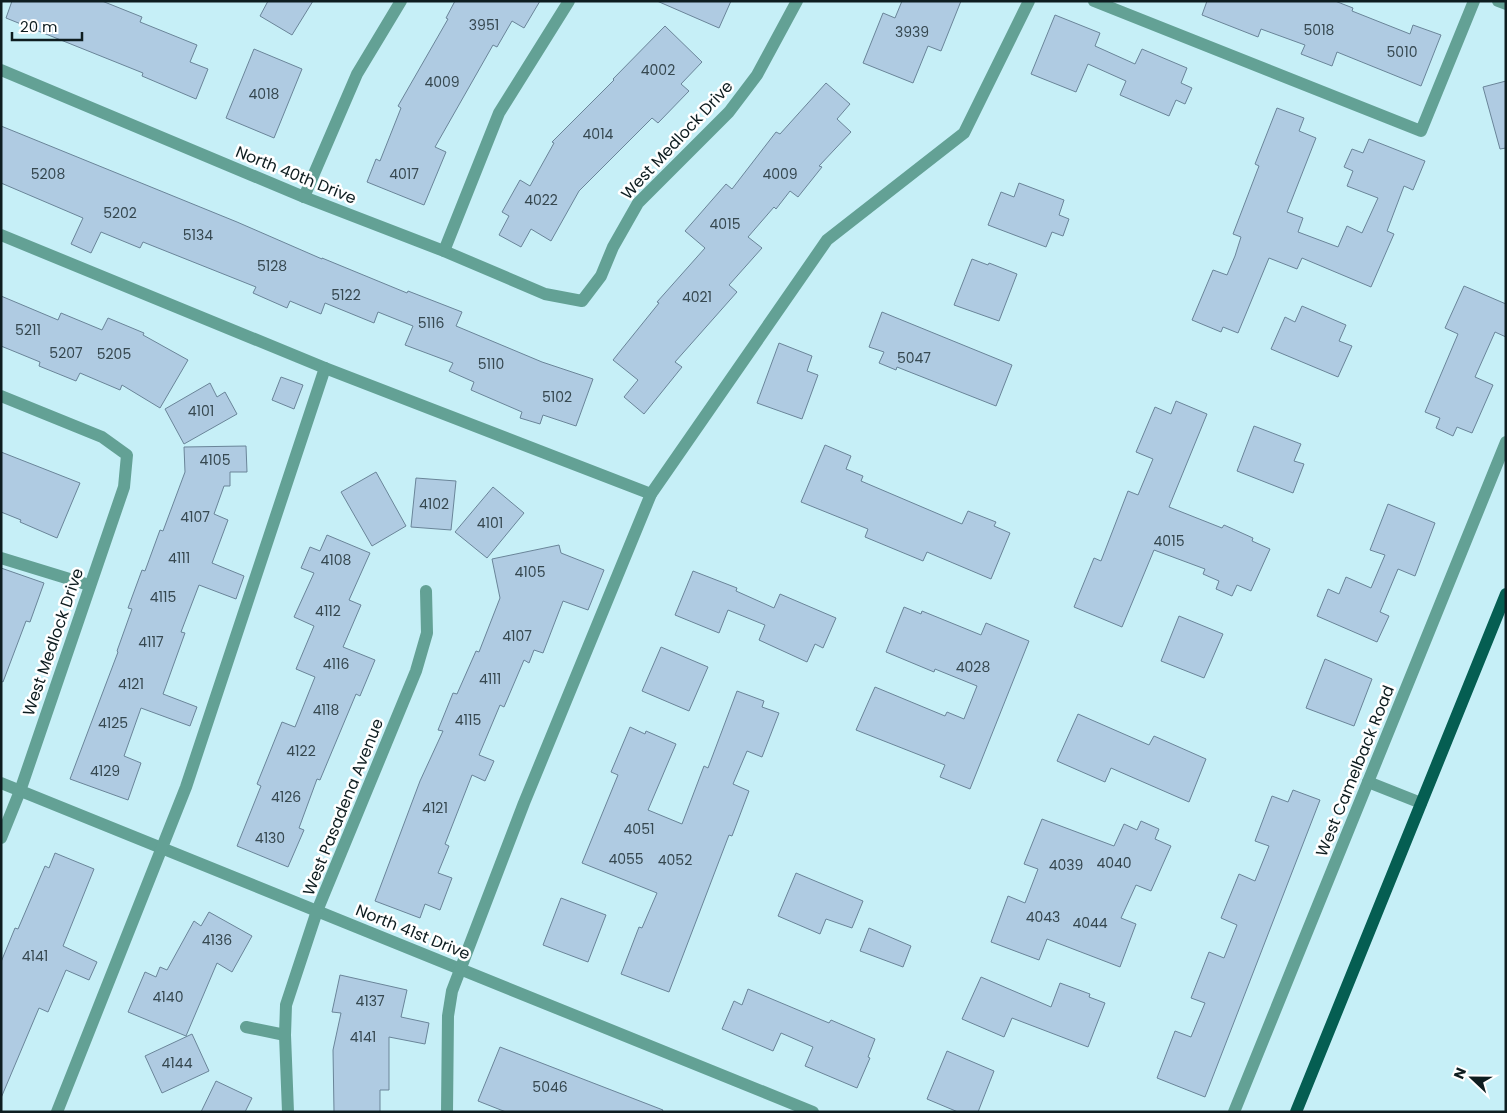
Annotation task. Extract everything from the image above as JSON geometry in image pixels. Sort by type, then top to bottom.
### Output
[{"type":"main road","points":[[1296,1112],[1506,594]]},
{"type":"street","points":[[304,197],[357,74],[401,1]]},
{"type":"street","points":[[444,251],[499,114],[569,1]]},
{"type":"street","name":"West Medlock Drive","points":[[582,301],[601,276],[612,247],[638,203],[729,112],[758,75],[797,1]]},
{"type":"street","points":[[447,1112],[448,1016],[452,991],[528,794],[651,494],[827,240],[964,134],[1028,1]]},
{"type":"street","points":[[1094,1],[1421,131],[1474,1]]},
{"type":"street","points":[[1498,1],[1506,4]]},
{"type":"street","name":"North 40th Drive","points":[[1,70],[304,197],[444,251],[545,294],[582,301]]},
{"type":"street","points":[[1,235],[325,368],[651,494]]},
{"type":"street","points":[[56,1112],[186,787],[325,368]]},
{"type":"street","name":"West Medlock Drive","points":[[1,396],[102,437],[127,454],[124,487],[20,791],[1,838]]},
{"type":"street","name":"West Camelback Road","points":[[1234,1112],[1506,442]]},
{"type":"street","points":[[1,558],[89,585]]},
{"type":"street","name":"West Pasadena Avenue","points":[[288,1112],[284,1035],[286,1005],[317,911],[416,671],[427,633],[426,591]]},
{"type":"street","points":[[1368,782],[1420,803]]},
{"type":"street","name":"North 41st Drive","points":[[1,783],[809,1111]]},
{"type":"street","points":[[246,1027],[284,1035]]},
{"type":"building","points":[[12,1],[102,1],[142,17],[140,22],[197,45],[190,62],[208,69],[196,99],[142,76],[143,73],[6,18]]},
{"type":"building","points":[[268,1],[313,1],[292,35],[260,16]]},
{"type":"building","points":[[455,1],[540,1],[524,28],[512,21],[497,47],[493,45],[435,147],[446,152],[424,205],[367,182],[376,159],[380,161],[401,108],[398,106],[448,19],[446,18]]},
{"type":"building","points":[[657,1],[731,1],[719,28]]},
{"type":"building","points":[[902,1],[961,1],[941,51],[928,46],[913,83],[863,63],[883,13],[895,18]]},
{"type":"building","points":[[1207,1],[1335,1],[1353,8],[1352,11],[1410,34],[1413,25],[1441,35],[1421,86],[1337,52],[1332,66],[1301,54],[1305,45],[1261,29],[1258,37],[1202,15]]},
{"type":"building","points":[[1055,15],[1100,33],[1095,46],[1135,64],[1142,49],[1187,68],[1181,83],[1192,88],[1185,104],[1176,100],[1169,116],[1120,95],[1126,81],[1088,64],[1076,92],[1031,74]]},
{"type":"building","points":[[665,26],[702,62],[681,84],[689,91],[658,123],[652,118],[579,191],[551,241],[531,229],[521,247],[499,235],[509,216],[502,212],[520,180],[530,186],[554,143],[552,142]]},
{"type":"building","points":[[254,49],[302,69],[274,138],[226,118]]},
{"type":"building","points":[[1506,81],[1506,148],[1500,149],[1483,87]]},
{"type":"building","points":[[826,83],[850,104],[837,119],[851,132],[819,166],[822,167],[798,197],[790,191],[776,209],[774,207],[748,237],[762,248],[729,285],[737,292],[675,362],[682,367],[644,414],[624,397],[638,380],[613,360],[659,303],[657,302],[705,248],[685,231],[726,184],[732,189],[776,132],[780,134]]},
{"type":"building","points":[[1277,108],[1304,118],[1299,131],[1316,138],[1287,212],[1303,218],[1298,232],[1338,247],[1347,226],[1362,233],[1378,198],[1347,186],[1353,171],[1344,167],[1352,149],[1363,153],[1369,139],[1425,161],[1413,190],[1404,186],[1387,231],[1394,234],[1371,287],[1302,258],[1297,269],[1269,258],[1238,333],[1223,327],[1221,332],[1192,320],[1213,270],[1227,275],[1235,256],[1241,237],[1233,234],[1259,166],[1255,164]]},
{"type":"building","points":[[1,126],[237,222],[322,259],[407,293],[408,291],[462,312],[456,326],[542,362],[593,379],[576,426],[543,415],[540,424],[520,418],[522,412],[471,390],[474,382],[449,371],[453,363],[405,345],[413,326],[378,312],[374,323],[325,303],[321,314],[290,301],[287,308],[253,293],[256,287],[143,242],[140,248],[101,232],[91,253],[71,244],[83,218],[1,183]]},
{"type":"building","points":[[1019,183],[1064,200],[1059,215],[1069,219],[1063,236],[1052,232],[1046,247],[988,225],[1001,192],[1014,197]]},
{"type":"building","points":[[972,259],[988,265],[989,263],[1017,274],[999,321],[954,305]]},
{"type":"building","points":[[1464,286],[1506,304],[1506,337],[1495,332],[1475,377],[1493,385],[1472,433],[1457,427],[1453,436],[1436,428],[1440,418],[1425,412],[1458,334],[1445,328]]},
{"type":"building","points":[[1,296],[58,320],[61,313],[102,330],[108,318],[144,333],[143,335],[188,360],[160,408],[122,385],[120,390],[80,373],[76,381],[39,366],[40,362],[1,346]]},
{"type":"building","points":[[1302,306],[1346,325],[1339,341],[1352,346],[1338,377],[1271,349],[1285,317],[1295,322]]},
{"type":"building","points":[[882,312],[1012,365],[996,406],[897,367],[896,370],[879,363],[884,352],[869,347]]},
{"type":"building","points":[[779,343],[812,356],[807,371],[818,375],[802,419],[757,403]]},
{"type":"building","points":[[281,377],[303,385],[294,409],[272,400]]},
{"type":"building","points":[[210,383],[217,397],[225,392],[237,414],[184,444],[165,409]]},
{"type":"building","points":[[1176,401],[1207,414],[1169,507],[1222,528],[1224,525],[1253,538],[1252,541],[1270,549],[1251,591],[1237,585],[1232,596],[1216,589],[1219,581],[1203,574],[1205,569],[1154,550],[1122,627],[1074,607],[1094,558],[1101,561],[1128,491],[1138,495],[1153,459],[1136,452],[1155,407],[1171,414]]},
{"type":"building","points":[[1254,426],[1301,444],[1294,461],[1304,464],[1293,493],[1237,471]]},
{"type":"building","points":[[825,445],[851,456],[846,469],[863,476],[861,481],[962,524],[968,511],[996,522],[994,526],[1010,533],[991,579],[927,552],[923,561],[865,537],[868,529],[801,502]]},
{"type":"building","points":[[246,446],[247,472],[230,472],[230,486],[224,486],[214,514],[228,520],[212,563],[244,576],[236,599],[199,585],[181,632],[185,633],[163,694],[197,707],[190,726],[141,708],[124,756],[141,763],[128,800],[70,779],[118,652],[132,609],[128,608],[142,570],[145,571],[160,530],[163,531],[185,472],[184,447]]},
{"type":"building","points":[[1,452],[80,483],[57,538],[1,512]]},
{"type":"building","points":[[376,472],[406,526],[372,546],[341,492]]},
{"type":"building","points":[[416,478],[456,481],[451,530],[411,527]]},
{"type":"building","points":[[493,487],[524,513],[487,558],[455,532]]},
{"type":"building","points":[[1388,504],[1435,523],[1415,576],[1398,569],[1380,612],[1389,616],[1377,642],[1317,616],[1328,589],[1339,594],[1346,577],[1371,588],[1385,555],[1370,550]]},
{"type":"building","points":[[327,535],[370,553],[349,600],[361,605],[343,647],[375,660],[360,696],[356,694],[320,780],[317,779],[299,828],[304,830],[288,867],[237,846],[261,786],[257,784],[282,722],[295,727],[315,677],[296,669],[314,626],[294,617],[314,573],[301,568],[310,547],[320,551]]},
{"type":"building","points":[[559,545],[561,553],[604,570],[588,610],[563,601],[543,653],[534,650],[529,663],[524,660],[504,707],[500,705],[479,755],[494,761],[485,781],[472,775],[445,844],[449,846],[438,873],[452,878],[440,910],[425,904],[420,918],[375,901],[420,781],[443,731],[438,730],[453,693],[457,694],[476,651],[479,652],[500,598],[492,559]]},
{"type":"building","points":[[1,568],[44,583],[30,622],[26,621],[3,682],[1,681]]},
{"type":"building","points":[[693,571],[737,588],[736,591],[774,608],[780,594],[836,618],[823,648],[815,644],[807,662],[759,640],[765,625],[728,610],[719,633],[675,615]]},
{"type":"building","points":[[904,607],[921,614],[922,611],[981,635],[986,623],[1029,641],[970,789],[940,777],[945,765],[856,730],[875,687],[945,716],[947,712],[964,719],[977,686],[935,669],[934,672],[886,652]]},
{"type":"building","points":[[1179,616],[1223,634],[1204,678],[1161,661]]},
{"type":"building","points":[[661,647],[708,667],[689,711],[642,691]]},
{"type":"building","points":[[1325,659],[1372,679],[1354,726],[1306,708]]},
{"type":"building","points":[[737,691],[764,701],[762,707],[779,713],[762,757],[747,751],[733,784],[749,791],[732,836],[729,835],[669,992],[621,974],[639,927],[642,928],[657,893],[582,863],[618,775],[611,772],[630,727],[645,734],[646,731],[676,744],[648,810],[682,824],[704,766],[708,768]]},
{"type":"building","points":[[1078,714],[1149,745],[1154,736],[1206,759],[1189,802],[1111,768],[1105,782],[1057,761]]},
{"type":"building","points":[[1293,790],[1320,800],[1205,1097],[1157,1078],[1175,1031],[1191,1037],[1205,1003],[1191,998],[1209,952],[1224,958],[1237,925],[1221,918],[1239,874],[1255,881],[1269,846],[1255,841],[1272,796],[1288,802]]},
{"type":"building","points":[[1042,819],[1114,846],[1124,824],[1137,830],[1141,821],[1159,829],[1155,839],[1171,846],[1151,891],[1136,885],[1121,918],[1136,924],[1120,967],[1047,939],[1039,960],[991,942],[1008,896],[1025,903],[1038,869],[1024,864]]},
{"type":"building","points":[[55,853],[94,869],[63,946],[97,962],[89,980],[66,970],[48,1012],[39,1008],[1,1098],[1,962],[15,928],[18,929],[45,866],[49,868]]},
{"type":"building","points":[[796,873],[863,901],[852,928],[826,919],[820,934],[778,916]]},
{"type":"building","points":[[561,898],[606,915],[588,962],[543,945]]},
{"type":"building","points":[[209,912],[252,936],[232,972],[217,963],[186,1036],[128,1012],[145,972],[156,977],[160,967],[167,970],[194,921],[201,926]]},
{"type":"building","points":[[869,928],[911,946],[903,967],[860,951]]},
{"type":"building","points":[[340,975],[407,990],[401,1017],[429,1023],[425,1044],[389,1037],[389,1090],[380,1090],[380,1112],[334,1112],[333,1050],[341,1013],[332,1012]]},
{"type":"building","points":[[981,977],[1051,1007],[1060,983],[1090,994],[1089,997],[1105,1003],[1088,1047],[1012,1018],[1004,1037],[962,1019]]},
{"type":"building","points":[[748,989],[829,1023],[831,1020],[875,1039],[868,1057],[870,1058],[857,1088],[805,1066],[813,1047],[781,1033],[773,1051],[722,1029],[734,1001],[742,1005]]},
{"type":"building","points":[[192,1034],[209,1071],[162,1093],[145,1056]]},
{"type":"building","points":[[500,1047],[663,1110],[662,1112],[506,1112],[478,1101]]},
{"type":"building","points":[[947,1051],[994,1071],[978,1112],[958,1112],[927,1099]]},
{"type":"building","points":[[216,1081],[252,1098],[245,1112],[201,1112]]}]
